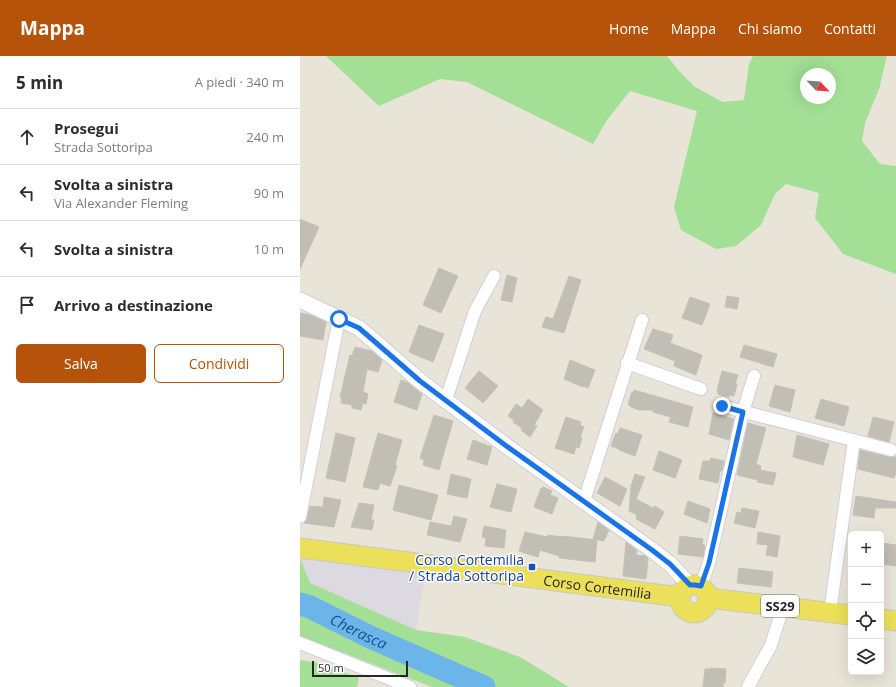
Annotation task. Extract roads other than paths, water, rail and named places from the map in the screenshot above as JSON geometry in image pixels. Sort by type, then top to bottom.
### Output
[{"type":"main road","name":"Corso Cortemilia","points":[[300,548],[695,592],[783,607],[848,615]]},
{"type":"main road","points":[[884,619],[896,621]]},
{"type":"street","points":[[446,400],[475,311],[494,276]]},
{"type":"street","points":[[300,300],[359,328],[420,381],[505,445],[670,564],[695,592],[709,563],[743,412],[754,376]]},
{"type":"street","points":[[300,517],[339,319]]},
{"type":"street","points":[[584,501],[642,320]]},
{"type":"street","points":[[627,363],[701,389]]},
{"type":"street","points":[[722,406],[891,450]]},
{"type":"street","points":[[830,612],[854,440]]},
{"type":"street","points":[[748,687],[771,646],[783,607]]},
{"type":"street","points":[[300,643],[406,686]]},
{"type":"waterway","name":"Cherasca","points":[[300,604],[310,607],[370,637],[484,687]]},
{"type":"place","name":"Corso Cortemilia / Strada Sottoripa","points":[[532,567]]}]
